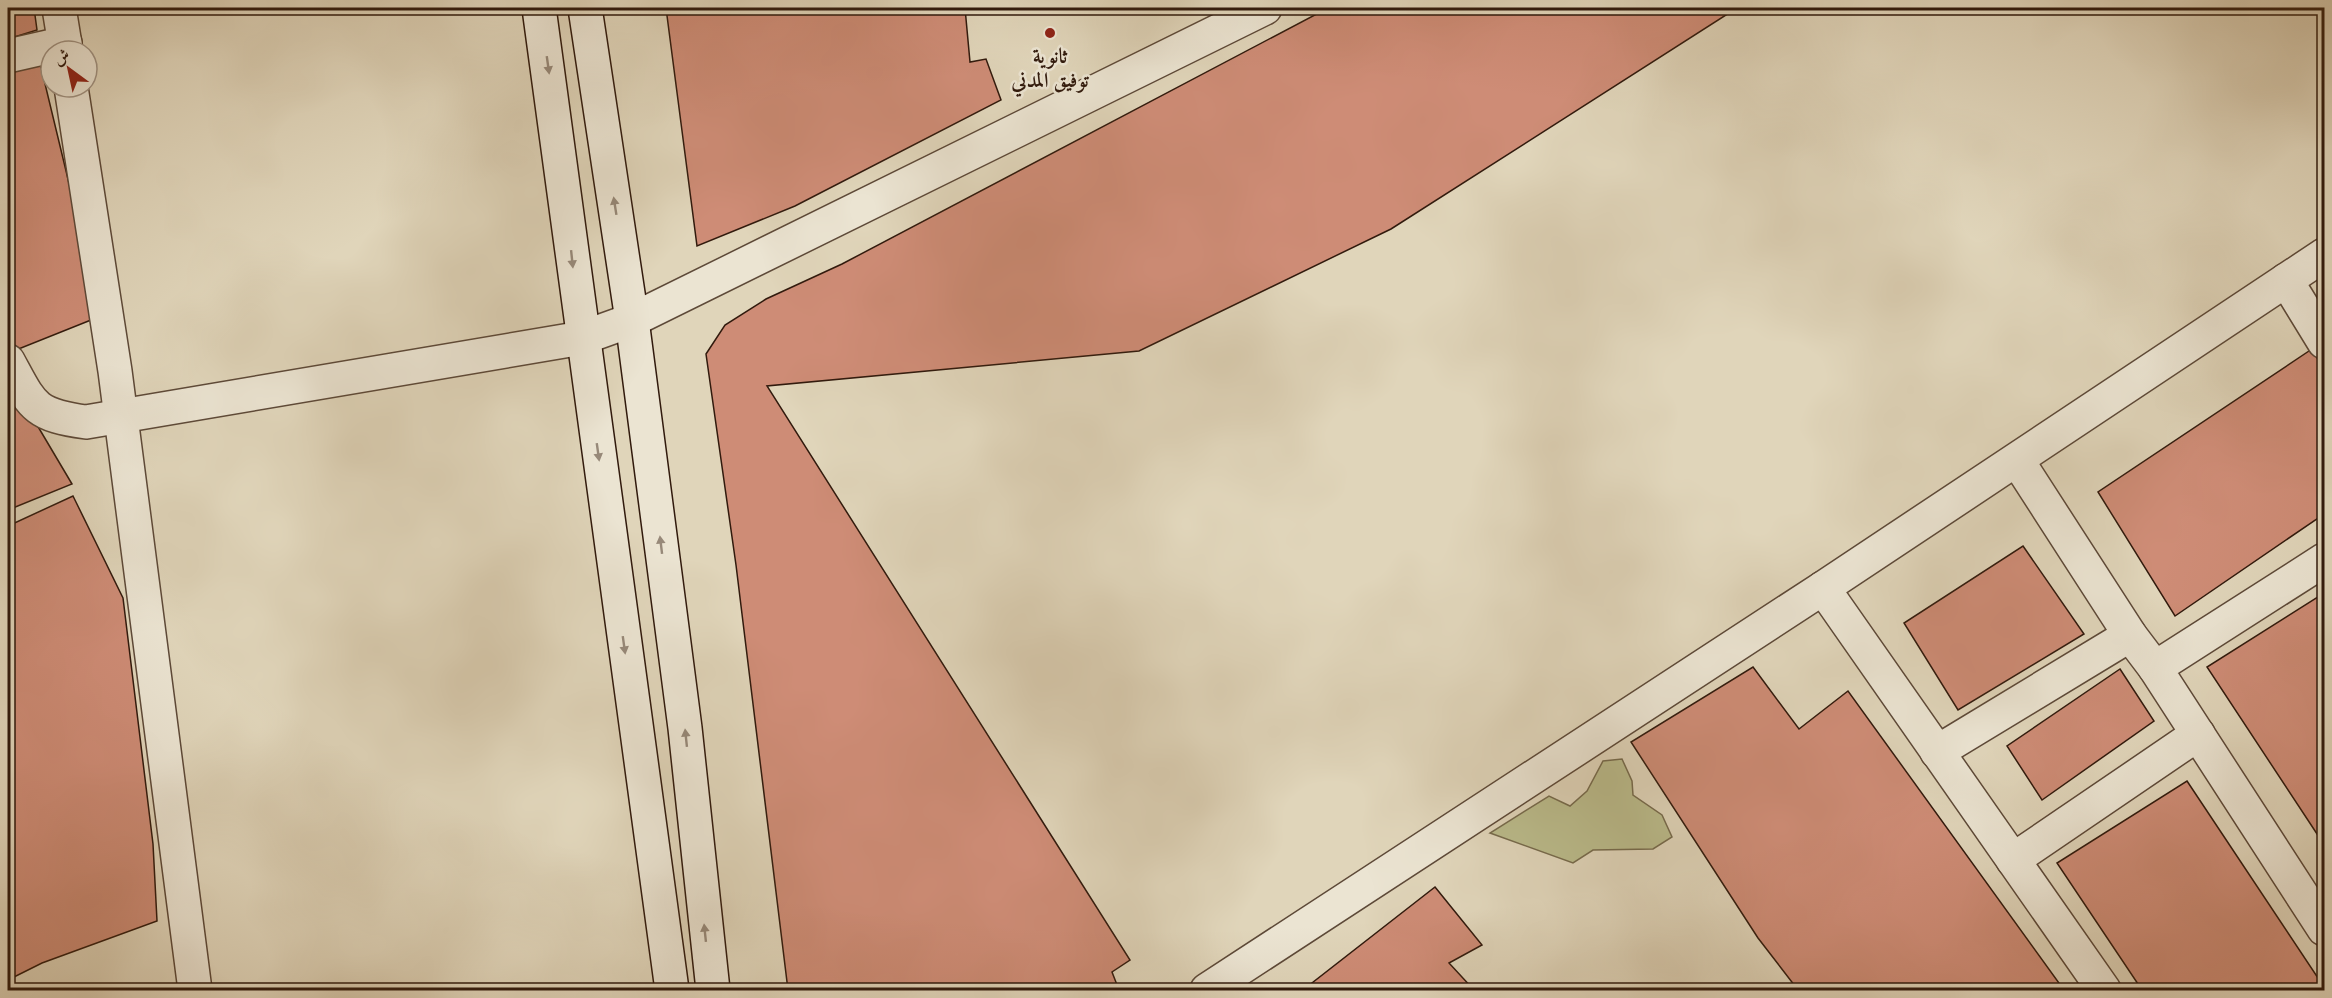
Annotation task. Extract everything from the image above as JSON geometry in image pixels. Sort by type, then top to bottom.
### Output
[{"type":"street","points":[[59,8],[64,39]]},
{"type":"street","points":[[539,8],[561,156],[582,338],[672,990]]},
{"type":"street","points":[[585,8],[632,320],[685,728],[713,990]]},
{"type":"street","points":[[8,361],[33,404],[42,412],[57,418],[86,422],[582,338],[632,320],[1264,8]]},
{"type":"street","points":[[8,57],[39,52]]},
{"type":"street","points":[[73,99],[121,415],[195,990]]},
{"type":"street","points":[[1207,990],[1823,588],[2325,255]]},
{"type":"street","points":[[2286,280],[2325,342]]},
{"type":"street","points":[[2017,460],[2325,929]]},
{"type":"street","points":[[2155,668],[2325,560]]},
{"type":"street","points":[[1823,588],[2104,990]]},
{"type":"street","points":[[1937,752],[2130,635]]},
{"type":"street","points":[[2013,860],[2198,734]]},
{"type":"green space","points":[[1622,759],[1632,781],[1633,795],[1662,815],[1672,837],[1653,849],[1593,850],[1573,863],[1490,833],[1549,796],[1570,806],[1587,791],[1603,761]]},
{"type":"building","points":[[8,8],[34,8],[37,30],[8,39]]},
{"type":"building","points":[[666,8],[965,8],[970,62],[986,59],[1001,100],[795,206],[697,246]]},
{"type":"building","points":[[1328,8],[1737,8],[1391,229],[1139,351],[767,386],[1130,960],[1112,972],[1119,990],[788,990],[736,565],[706,354],[725,325],[766,299],[842,264]]},
{"type":"building","points":[[39,63],[39,99],[49,99],[101,316],[11,352],[8,344],[8,70]]},
{"type":"building","points":[[2312,349],[2324,370],[2324,514],[2175,616],[2098,492]]},
{"type":"building","points":[[8,376],[72,484],[8,510]]},
{"type":"building","points":[[73,496],[123,598],[153,844],[157,921],[42,963],[8,980],[8,526]]},
{"type":"building","points":[[2023,546],[2084,634],[1958,710],[1904,623]]},
{"type":"building","points":[[2324,593],[2324,842],[2323,843],[2207,667]]},
{"type":"building","points":[[1753,667],[1799,729],[1848,691],[2064,990],[1798,990],[1758,938],[1631,742]]},
{"type":"building","points":[[2120,669],[2154,721],[2042,800],[2007,746]]},
{"type":"building","points":[[2187,781],[2324,990],[2142,990],[2057,863]]},
{"type":"building","points":[[1435,887],[1482,945],[1449,963],[1474,990],[1303,990]]},
{"type":"place","name":"ثانوية توفيق المدني","points":[[1050,33]]}]
